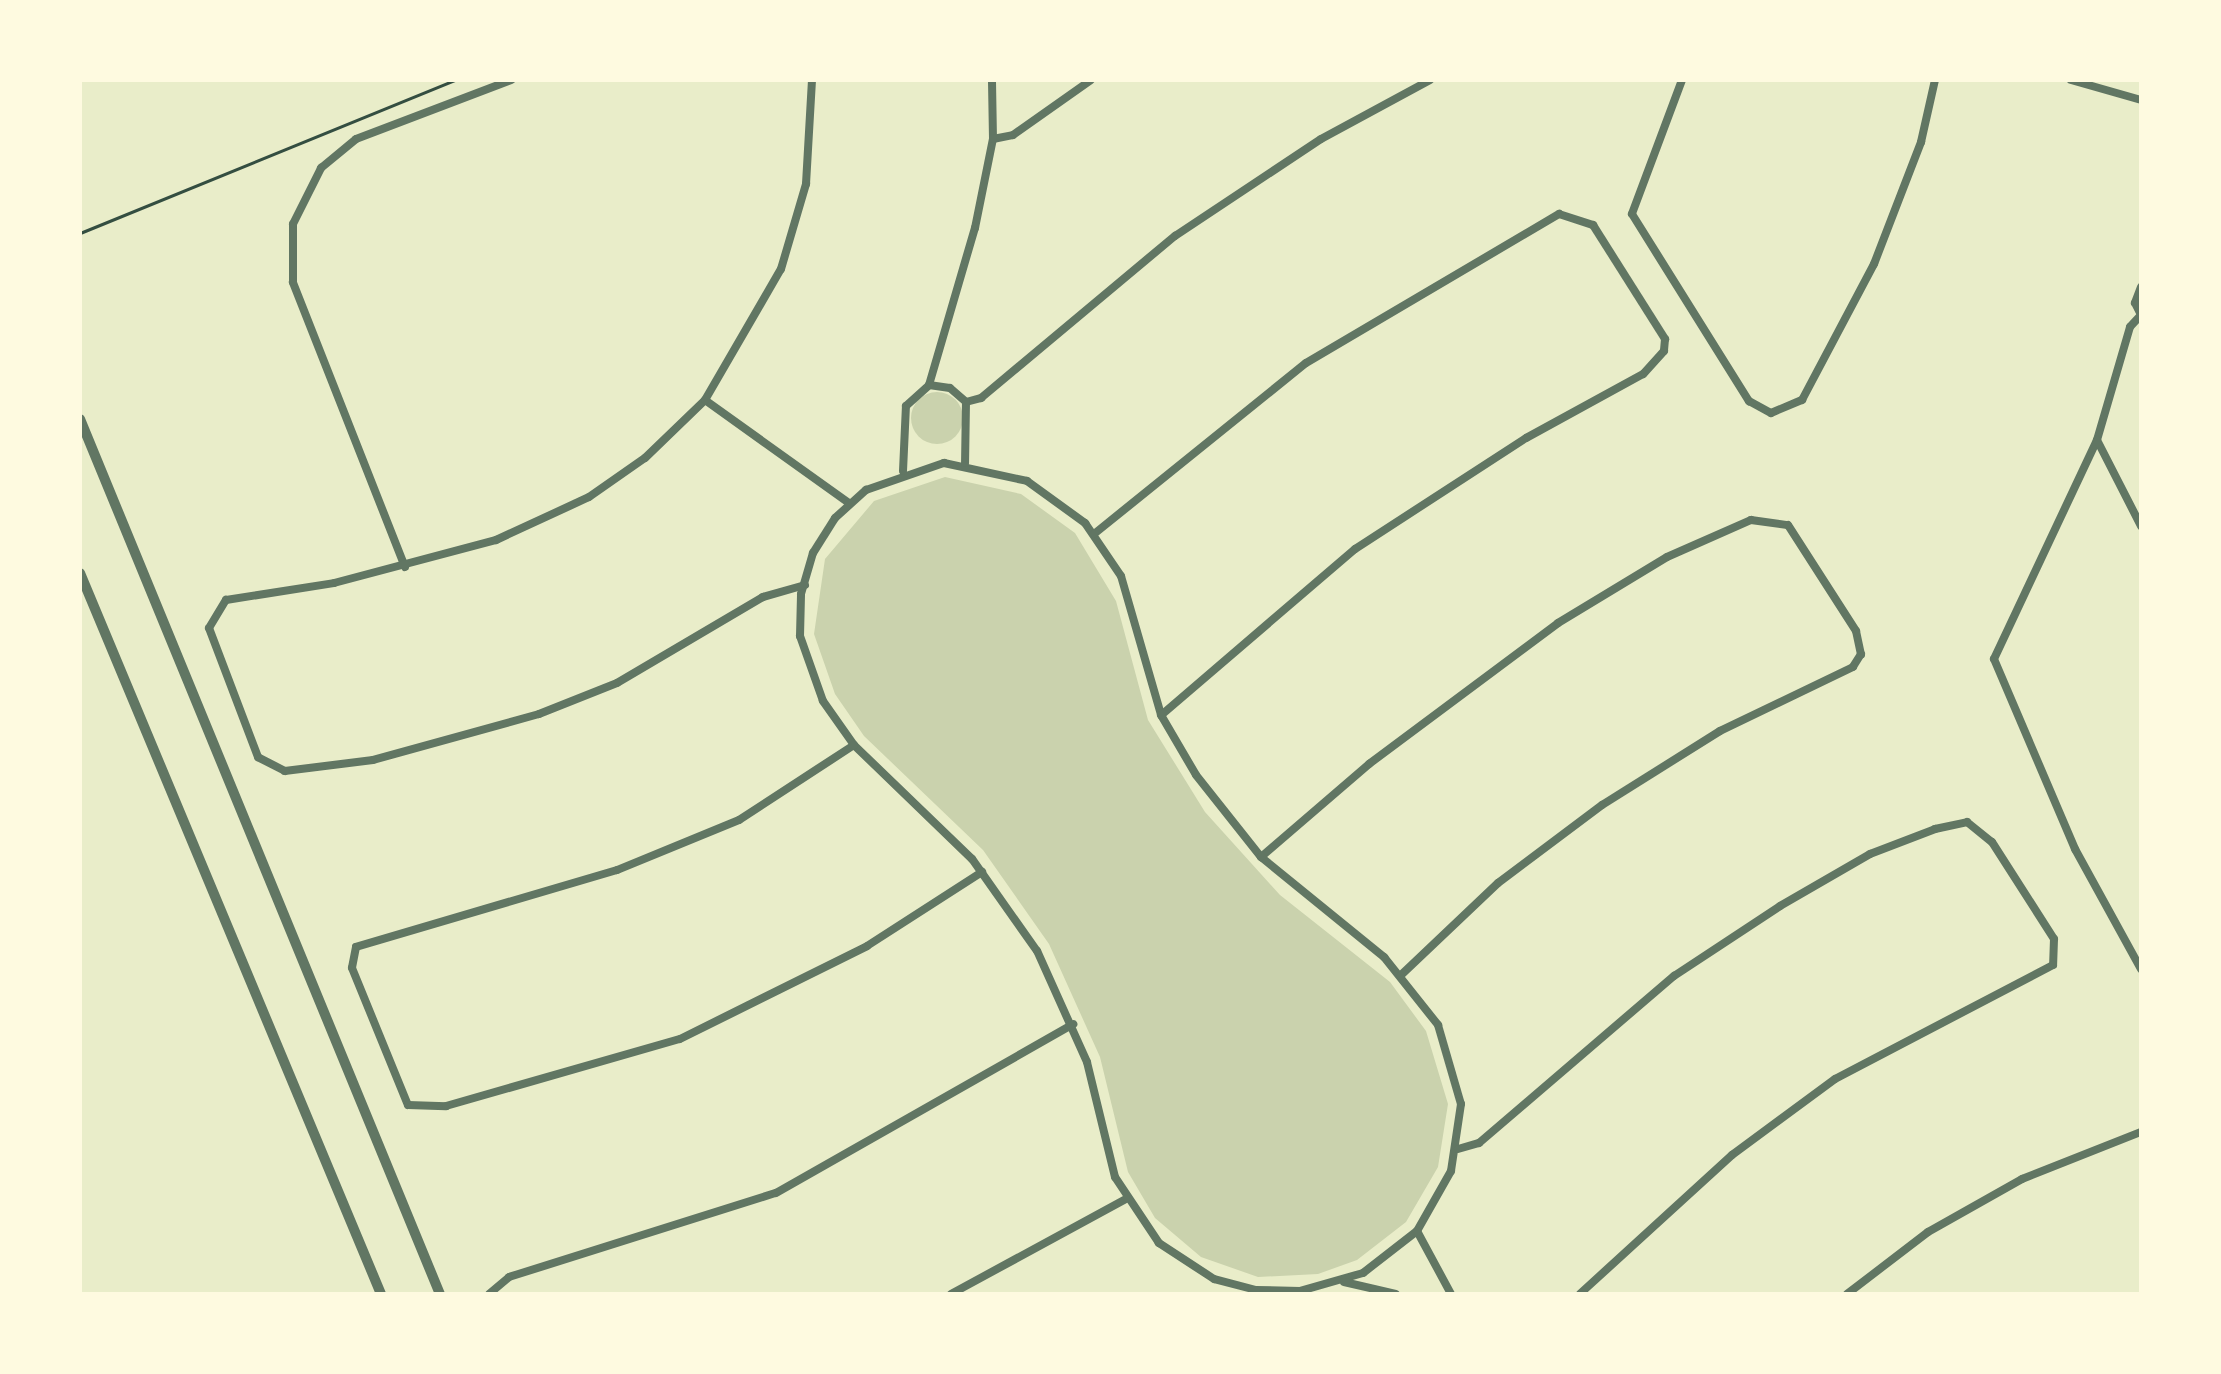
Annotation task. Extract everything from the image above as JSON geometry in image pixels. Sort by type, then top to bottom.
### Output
[{"type":"street","points":[[405,567],[293,282],[293,224],[321,168],[356,139],[511,80]]},
{"type":"street","points":[[805,585],[763,597],[617,683],[539,714],[373,760],[270,767],[258,757],[212,641],[210,615],[239,596],[405,567],[496,540],[589,497],[645,458],[705,400],[781,269],[806,184],[812,80]]},
{"type":"street","points":[[903,471],[906,406],[929,385],[993,139],[992,80]]},
{"type":"street","points":[[993,139],[1013,135],[1091,80]]},
{"type":"street","points":[[966,402],[981,398],[1175,236],[1321,139],[1430,80]]},
{"type":"street","points":[[1682,80],[1632,214],[1749,401],[1771,413],[1788,409],[1802,400],[1874,264],[1921,142],[1935,80]]},
{"type":"street","points":[[2071,80],[2141,100]]},
{"type":"street","points":[[1094,534],[1306,363],[1559,214],[1593,225],[1665,339],[1664,351],[1643,374],[1526,438],[1355,549],[1161,715]]},
{"type":"street","points":[[2141,287],[2135,303],[2141,315],[2130,327],[2097,440],[1994,659],[2075,849],[2141,969]]},
{"type":"street","points":[[929,385],[950,388],[966,402],[965,463]]},
{"type":"street","points":[[705,400],[849,503]]},
{"type":"street","points":[[80,419],[440,1294]]},
{"type":"street","points":[[2097,440],[2141,526]]},
{"type":"street","points":[[965,463],[1027,481],[1094,534],[1129,596],[1161,715],[1209,794],[1261,857],[1401,975],[1453,1061],[1461,1104],[1458,1149],[1442,1193],[1417,1231],[1343,1281],[1278,1293],[1195,1269],[1159,1243],[1126,1199],[1073,1024],[1037,951],[982,872],[854,745],[804,657],[799,615],[805,585],[818,544],[849,503],[903,471],[965,463]]},
{"type":"street","points":[[1261,857],[1381,754],[1558,623],[1667,557],[1751,520],[1788,525],[1856,631],[1861,654],[1853,667],[1720,731],[1602,805],[1498,883],[1401,975]]},
{"type":"street","points":[[80,573],[381,1294]]},
{"type":"street","points":[[854,745],[739,820],[631,865],[356,947],[352,968],[408,1105],[446,1106],[680,1039],[867,946],[982,872]]},
{"type":"street","points":[[1458,1149],[1479,1143],[1674,976],[1780,906],[1870,854],[1935,829],[1967,822],[1981,829],[2054,939],[2053,965],[1835,1079],[1732,1155],[1580,1294]]},
{"type":"street","points":[[489,1294],[509,1277],[776,1193],[1073,1024]]},
{"type":"street","points":[[1847,1294],[1928,1232],[2022,1179],[2141,1132]]},
{"type":"street","points":[[951,1294],[1126,1199]]},
{"type":"street","points":[[1417,1231],[1451,1294]]},
{"type":"street","points":[[1343,1281],[1396,1294]]},
{"type":"path","points":[[80,233],[455,80]]},
{"type":"green space","points":[[937,392],[955,400],[963,418],[955,436],[937,444],[919,436],[911,418],[919,400]]},
{"type":"green space","points":[[945,477],[1021,494],[1075,533],[1116,601],[1148,720],[1205,812],[1280,895],[1390,982],[1426,1031],[1448,1104],[1438,1167],[1406,1222],[1357,1260],[1318,1274],[1258,1277],[1201,1257],[1155,1218],[1128,1172],[1100,1057],[1049,944],[983,850],[864,736],[835,694],[814,634],[825,559],[874,501]]}]
